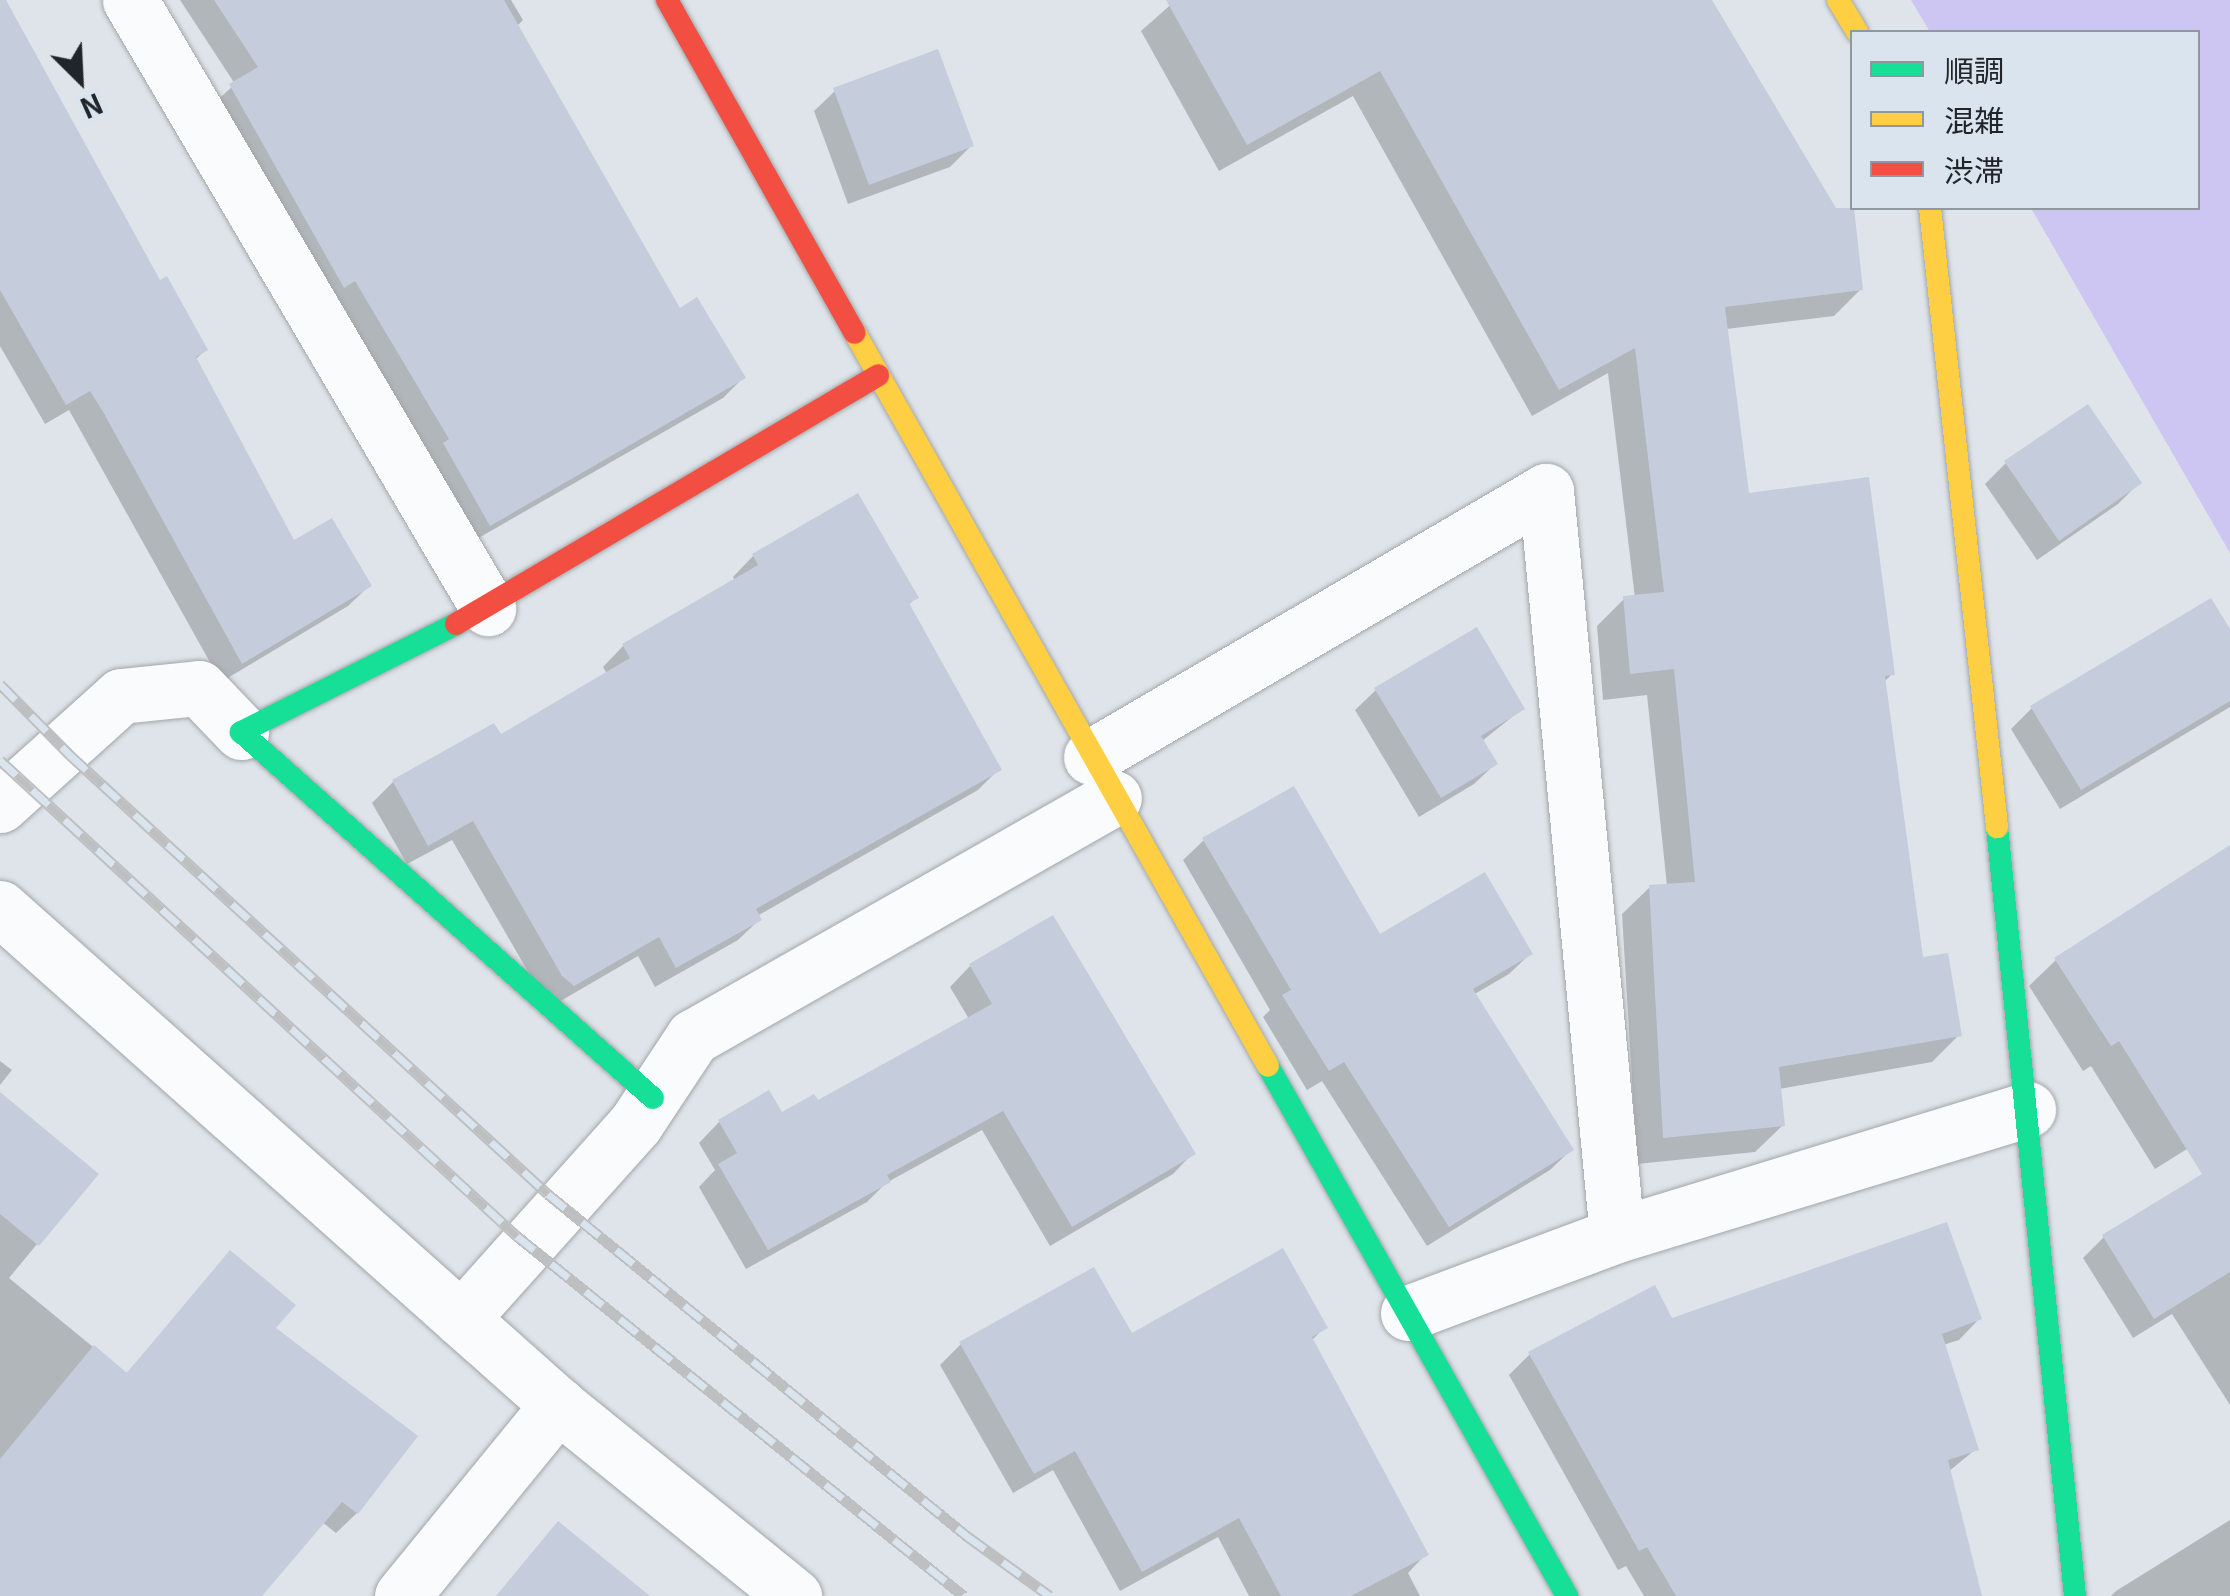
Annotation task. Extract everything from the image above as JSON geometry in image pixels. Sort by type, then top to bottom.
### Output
[{"type":"street","points":[[130,0],[488,608]]},
{"type":"street","points":[[668,0],[1566,1596]]},
{"type":"street","points":[[1838,0],[1856,30]]},
{"type":"street","points":[[1930,210],[2028,1109],[2075,1596]]},
{"type":"street","points":[[241,732],[488,608],[878,375]]},
{"type":"street","points":[[462,1318],[636,1123],[693,1037],[1546,490],[1617,1235]]},
{"type":"street","points":[[0,806],[122,696],[199,688],[241,732],[653,1098]]},
{"type":"street","points":[[0,908],[558,1405],[794,1596]]},
{"type":"street","points":[[1408,1313],[1617,1235],[2028,1109]]},
{"type":"street","points":[[402,1596],[558,1405]]},
{"type":"shaded area","points":[[1911,0],[2230,0],[2230,553],[2032,210],[2200,210],[2200,30],[1929,30]]},
{"type":"building","points":[[0,0],[6,0],[160,280],[167,276],[208,350],[196,357],[294,540],[332,518],[372,586],[242,664],[90,391],[66,405],[0,290]]},
{"type":"building","points":[[214,0],[504,0],[680,308],[697,297],[746,378],[490,526],[443,443],[449,439],[355,281],[344,288],[229,84],[258,67]]},
{"type":"building","points":[[1166,0],[1712,0],[1836,208],[1854,210],[1863,290],[1725,307],[1749,493],[1869,477],[1895,675],[1885,676],[1923,957],[1948,953],[1962,1036],[1779,1067],[1785,1126],[1663,1138],[1649,885],[1695,882],[1674,669],[1630,674],[1623,596],[1664,592],[1635,348],[1559,390],[1380,71],[1247,145]]},
{"type":"building","points":[[938,49],[974,146],[869,185],[833,88]]},
{"type":"building","points":[[2088,404],[2142,483],[2059,541],[2004,461]]},
{"type":"building","points":[[858,493],[919,598],[909,603],[1002,770],[756,909],[762,920],[676,968],[659,937],[574,986],[562,976],[473,821],[428,846],[392,780],[494,723],[501,734],[630,658],[622,644],[758,565],[752,554]]},
{"type":"building","points":[[2211,598],[2230,629],[2230,701],[2081,790],[2030,706]]},
{"type":"building","points":[[1477,627],[1525,709],[1481,736],[1498,764],[1441,798],[1374,688]]},
{"type":"building","points":[[1294,786],[1380,934],[1485,872],[1533,954],[1473,989],[1574,1150],[1449,1227],[1344,1062],[1329,1071],[1282,995],[1291,990],[1202,838]]},
{"type":"building","points":[[2230,845],[2230,1272],[2154,1319],[2102,1235],[2202,1174],[2119,1041],[2111,1046],[2054,958]]},
{"type":"building","points":[[1053,915],[1196,1154],[1072,1227],[1003,1111],[887,1175],[891,1182],[768,1250],[718,1164],[737,1153],[718,1120],[769,1090],[782,1112],[814,1094],[818,1100],[992,1004],[969,964]]},
{"type":"building","points":[[0,1092],[99,1174],[39,1246],[0,1214]]},
{"type":"building","points":[[1947,1222],[1982,1319],[1942,1334],[1979,1450],[1948,1460],[1982,1596],[1676,1596],[1647,1547],[1639,1551],[1528,1352],[1655,1285],[1672,1318]]},
{"type":"building","points":[[1283,1248],[1328,1328],[1312,1337],[1429,1555],[1351,1596],[1281,1596],[1239,1518],[1142,1572],[1075,1451],[1034,1474],[959,1342],[1094,1267],[1132,1333]]},
{"type":"building","points":[[230,1250],[296,1305],[276,1328],[418,1436],[358,1514],[342,1502],[262,1596],[0,1596],[0,1459],[94,1345],[127,1373]]},
{"type":"building","points":[[558,1521],[650,1596],[496,1596]]},
{"type":"railway","points":[[0,684],[70,755],[548,1194],[967,1536],[1050,1596]]},
{"type":"railway","points":[[0,760],[517,1236],[964,1596]]},
{"type":"traffic: fast","points":[[456,624],[241,732],[653,1098]]},
{"type":"traffic: fast","points":[[1997,827],[2075,1596]]},
{"type":"traffic: fast","points":[[1268,1066],[1567,1596]]},
{"type":"traffic: slow","points":[[1838,0],[1856,30]]},
{"type":"traffic: slow","points":[[1930,210],[1997,827]]},
{"type":"traffic: slow","points":[[855,333],[1268,1066]]},
{"type":"traffic: jam","points":[[667,0],[855,333]]},
{"type":"traffic: jam","points":[[456,624],[878,375]]}]
